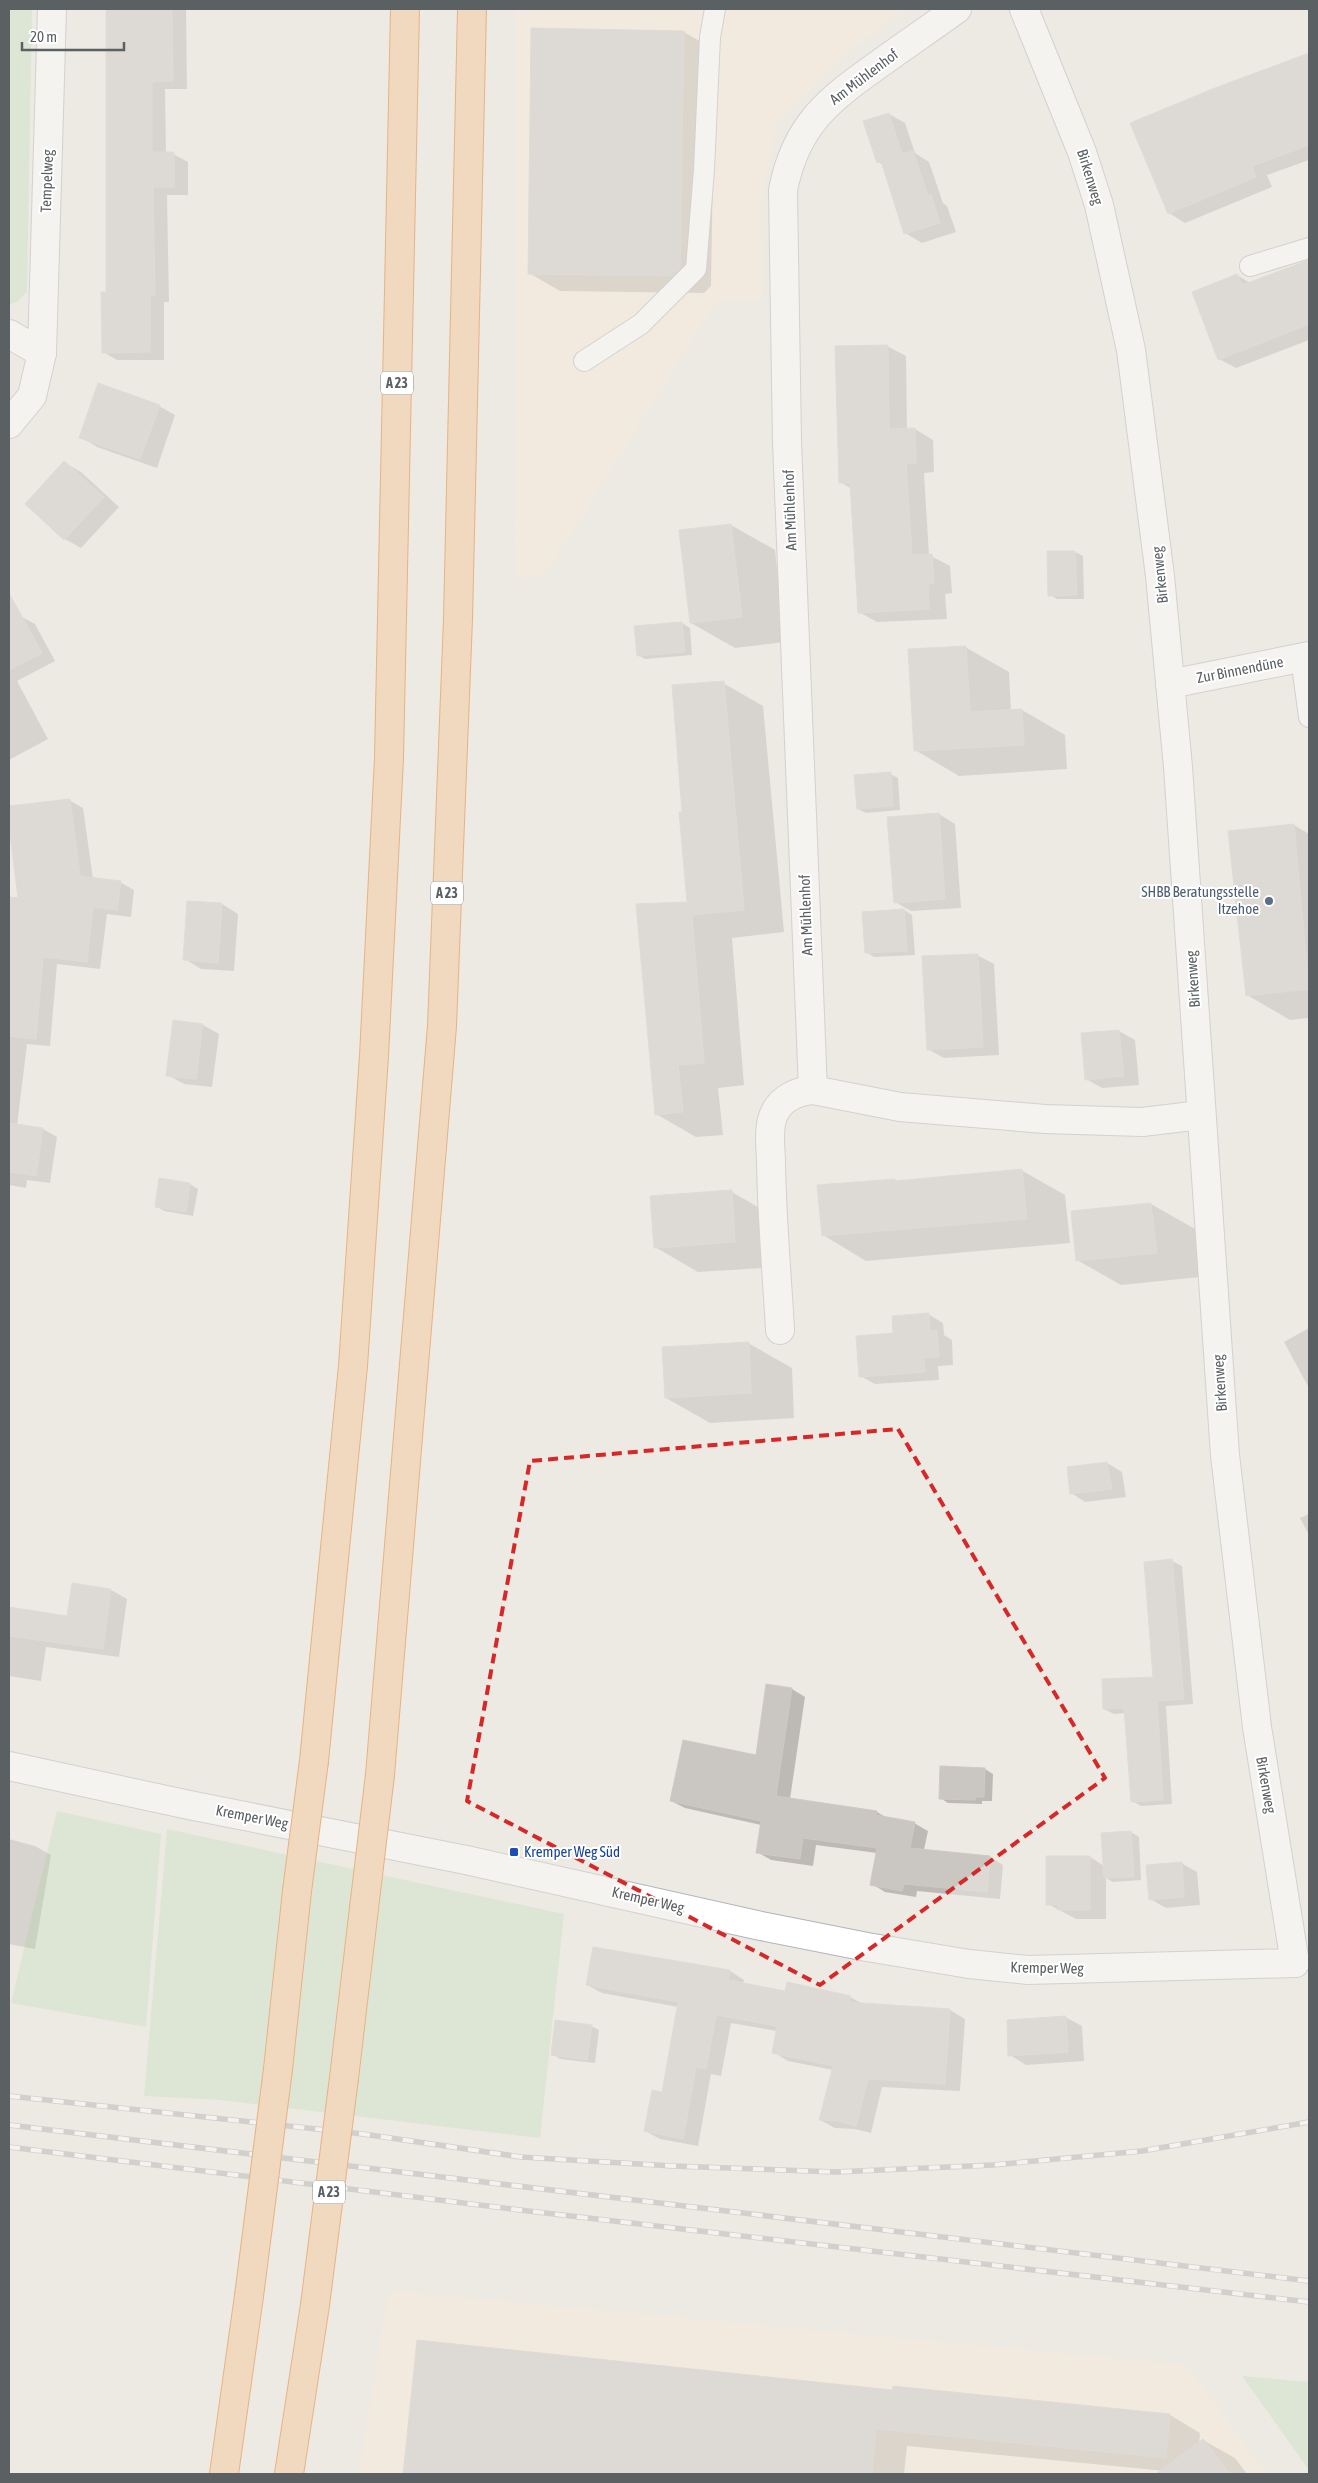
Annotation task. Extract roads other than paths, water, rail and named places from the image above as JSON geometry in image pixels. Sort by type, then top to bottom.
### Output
[{"type":"highway","name":"A 23","points":[[224,2474],[278,2069],[297,1891],[314,1761],[353,1366],[374,1056],[389,758],[405,9]]},
{"type":"highway","name":"A 23","points":[[289,2474],[315,2305],[380,1775],[442,1026],[458,619],[472,9]]},
{"type":"street","name":"Tempelweg","points":[[9,424],[32,396],[42,353],[52,9]]},
{"type":"street","name":"Am Mühlenhof","points":[[813,1090],[787,442],[783,190],[788,167],[798,144],[812,123],[835,96],[956,9]]},
{"type":"street","name":"Birkenweg","points":[[1024,9],[1082,152],[1099,205],[1115,270],[1131,350],[1160,576],[1170,684],[1225,1455],[1257,1727],[1302,1971]]},
{"type":"street","points":[[9,334],[42,353]]},
{"type":"street","name":"Zur Binnendüne","points":[[1170,684],[1305,657]]},
{"type":"street","points":[[780,1330],[770,1132],[775,1112],[790,1096],[803,1090],[813,1090],[900,1107],[1045,1119],[1142,1122],[1201,1115]]},
{"type":"street","name":"Kremper Weg","points":[[9,1766],[189,1805],[466,1860],[780,1930],[969,1964],[1028,1970],[1302,1971]]},
{"type":"lane","points":[[584,361],[641,324],[696,269],[704,170],[710,37],[714,9]]},
{"type":"lane","points":[[1250,266],[1309,248]]},
{"type":"lane","points":[[1305,657],[1309,717]]},
{"type":"railway","points":[[9,2096],[363,2134],[521,2157],[673,2166],[835,2172],[993,2165],[1142,2151],[1309,2122]]},
{"type":"railway","points":[[9,2125],[1309,2281]]},
{"type":"railway","points":[[9,2147],[528,2211],[1309,2302]]},
{"type":"place","name":"SHBB Beratungsstelle Itzehoe","points":[[1269,901]]},
{"type":"place","name":"Kremper Weg Süd","points":[[514,1852]]}]
